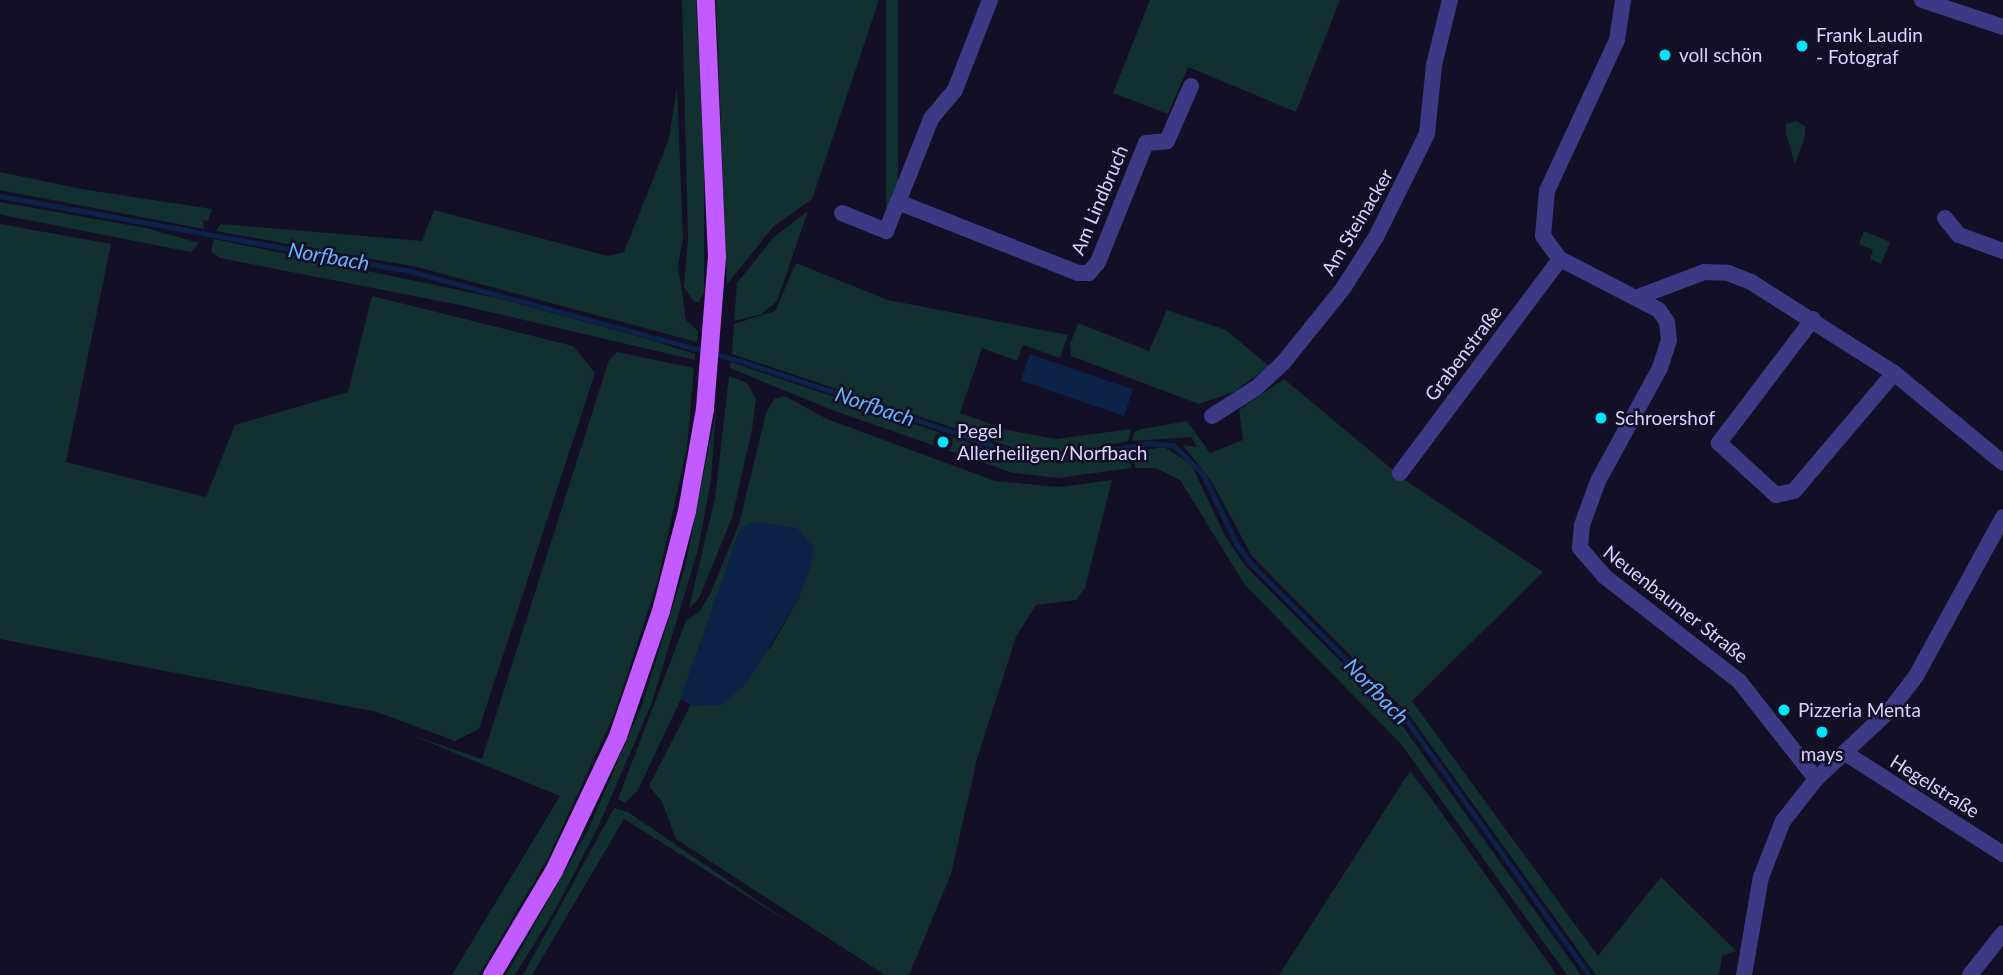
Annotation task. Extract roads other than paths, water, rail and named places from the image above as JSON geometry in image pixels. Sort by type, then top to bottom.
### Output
[{"type":"main road","points":[[492,975],[569,842],[629,708],[680,544],[705,409],[715,293],[717,222],[706,0]]},
{"type":"street","points":[[842,213],[886,231],[931,120],[955,90],[990,0]]},
{"type":"street","name":"Am Steinacker","points":[[1212,416],[1256,388],[1283,363],[1344,288],[1376,237],[1427,134],[1434,65],[1450,0]]},
{"type":"street","points":[[1560,259],[1543,236],[1547,191],[1617,40],[1623,0]]},
{"type":"street","points":[[1922,0],[2003,27]]},
{"type":"street","name":"Am Lindbruch","points":[[898,202],[1078,273],[1089,273],[1098,262],[1146,143],[1167,141],[1191,86]]},
{"type":"street","points":[[1945,218],[1959,235],[2003,251]]},
{"type":"street","name":"Neuenbaumer Straße","points":[[1560,259],[1638,297],[1666,318],[1668,346],[1598,481],[1582,525],[1581,552],[1604,576],[1739,681],[1816,779]]},
{"type":"street","name":"Grabenstraße","points":[[1399,473],[1560,259]]},
{"type":"street","points":[[1638,297],[1700,273],[1723,272],[1751,282],[1813,318],[1894,373],[2003,463]]},
{"type":"street","points":[[1813,318],[1718,443],[1776,495],[1789,495],[1894,373]]},
{"type":"street","points":[[1744,975],[1768,853],[1783,821],[1816,779],[1890,710],[1916,676],[2003,517]]},
{"type":"street","name":"Hegelstraße","points":[[1845,752],[2003,854]]},
{"type":"street","points":[[1970,975],[2003,933]]},
{"type":"water","points":[[1030,354],[1133,389],[1124,416],[1021,380]]},
{"type":"water","points":[[755,522],[797,528],[814,548],[810,566],[798,600],[747,683],[721,705],[694,706],[681,699],[741,527]]},
{"type":"waterway","name":"Norfbach","points":[[0,196],[413,272],[738,360],[1012,452],[1069,458],[1148,443],[1173,445],[1203,474],[1237,545],[1253,566],[1407,721],[1589,975]]},
{"type":"place","name":"Frank Laudin - Fotograf","points":[[1802,46]]},
{"type":"place","name":"voll schön","points":[[1665,55]]},
{"type":"place","name":"Schroershof","points":[[1601,418]]},
{"type":"place","name":"Pegel Allerheiligen/Norfbach","points":[[943,442]]},
{"type":"place","name":"Pizzeria Menta","points":[[1784,710]]},
{"type":"place","name":"mays","points":[[1822,732]]}]
